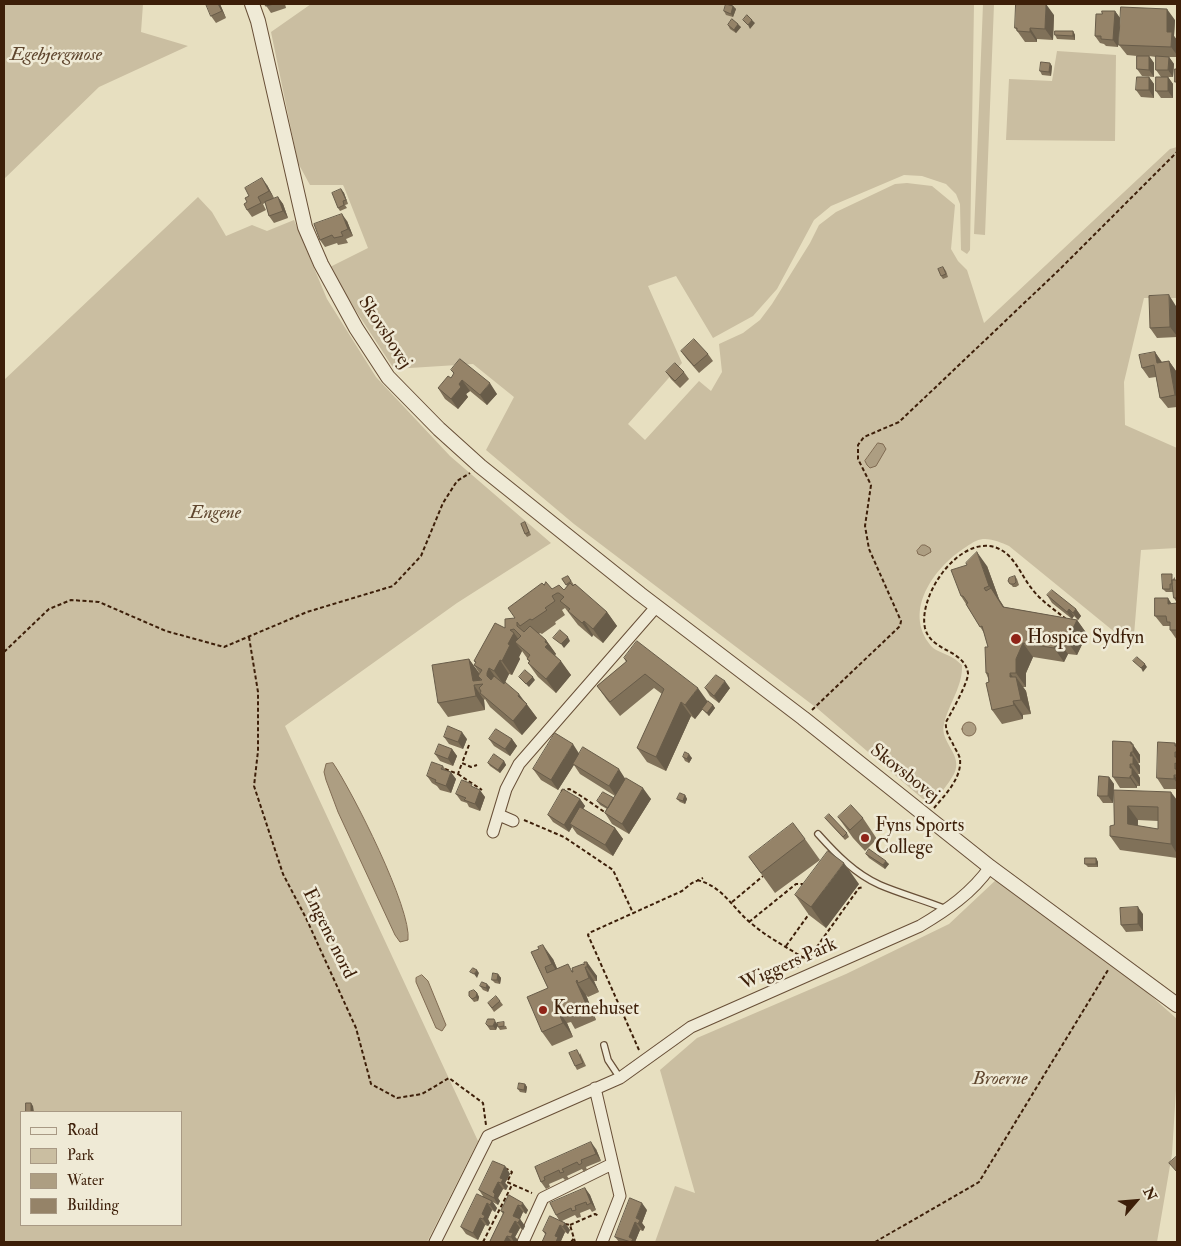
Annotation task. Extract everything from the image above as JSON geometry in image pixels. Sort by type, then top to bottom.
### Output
[{"type":"street","name":"Skovsbovej","points":[[252,4],[258,22],[305,227],[321,264],[356,328],[388,378],[438,429],[480,466],[656,607],[803,718],[990,867],[1177,1005]]},
{"type":"street","points":[[493,832],[506,789],[519,764],[656,607]]},
{"type":"street","points":[[499,815],[513,820]]},
{"type":"street","name":"Wiggers Park","points":[[488,1136],[620,1078],[691,1027],[920,926],[948,909],[979,883],[990,867]]},
{"type":"street","points":[[595,1088],[620,1196],[602,1242]]},
{"type":"street","points":[[435,1242],[488,1136]]},
{"type":"street","points":[[523,1242],[543,1198],[612,1164]]},
{"type":"lane","points":[[818,834],[842,859],[879,885],[948,909]]},
{"type":"lane","points":[[604,1045],[608,1060],[620,1078]]},
{"type":"path","points":[[803,718],[900,626],[902,621],[869,549],[865,526],[871,485],[858,459],[858,445],[864,437],[899,422],[1060,269],[1177,152]]},
{"type":"path","points":[[4,652],[48,609],[71,600],[99,602],[166,631],[224,647],[308,612],[393,586],[422,556],[443,504],[457,481],[480,466]]},
{"type":"path","points":[[928,816],[950,789],[957,775],[960,758],[947,733],[946,726],[968,674],[954,654],[937,646],[929,638],[925,627],[924,612],[934,585],[941,575],[956,558],[966,552],[985,546],[994,546],[1010,557],[1032,590],[1070,622]]},
{"type":"path","name":"Engene nord","points":[[249,637],[258,692],[258,751],[254,786],[283,874],[310,927],[356,1028],[371,1084],[397,1098],[422,1094],[449,1078],[483,1103],[488,1136]]},
{"type":"path","points":[[458,774],[470,745]]},
{"type":"path","points":[[462,763],[471,767],[477,765]]},
{"type":"path","points":[[446,769],[458,774],[482,790]]},
{"type":"path","points":[[561,791],[568,789],[575,791],[586,801],[612,816]]},
{"type":"path","points":[[513,820],[519,817],[564,837],[612,870],[633,913]]},
{"type":"path","points":[[732,902],[765,874]]},
{"type":"path","points":[[644,1061],[588,936],[589,933],[682,891],[703,878]]},
{"type":"path","points":[[697,880],[710,884],[732,902],[749,922],[806,958],[811,955],[859,888],[868,886],[872,880]]},
{"type":"path","points":[[749,922],[796,884],[803,885]]},
{"type":"path","points":[[786,946],[814,908]]},
{"type":"path","points":[[800,970],[798,965],[802,957]]},
{"type":"path","points":[[875,1242],[979,1182],[1115,959]]},
{"type":"path","points":[[504,1168],[512,1172],[507,1182],[543,1198]]},
{"type":"path","points":[[483,1242],[512,1184]]},
{"type":"path","points":[[560,1222],[570,1225],[595,1214],[610,1221]]},
{"type":"path","points":[[570,1225],[575,1242]]},
{"type":"path","points":[[571,1242],[574,1238]]},
{"type":"green space","name":"Egebjergmose","points":[[4,4],[143,4],[141,32],[188,46],[99,87],[4,179]]},
{"type":"green space","points":[[311,4],[974,4],[970,250],[967,254],[961,250],[960,204],[956,194],[946,184],[922,176],[904,175],[831,206],[814,220],[777,289],[753,316],[713,338],[676,276],[648,286],[682,363],[628,424],[645,440],[699,381],[711,391],[722,372],[719,344],[743,333],[760,320],[810,243],[819,225],[836,212],[895,184],[907,183],[932,186],[955,205],[951,249],[958,261],[967,270],[984,323],[1170,149],[1177,147],[1177,298],[1144,298],[1124,382],[1125,425],[1177,448],[1177,548],[1141,550],[1133,647],[1009,546],[984,539],[972,543],[955,555],[944,565],[927,588],[922,601],[920,615],[922,629],[930,645],[962,665],[958,687],[946,716],[943,731],[954,755],[956,767],[952,778],[931,806],[818,709],[574,524],[486,450],[514,397],[473,364],[394,369],[328,268],[368,248],[344,187],[343,185],[310,185],[298,163],[271,32]]},
{"type":"green space","points":[[983,4],[994,4],[985,235],[974,234]]},
{"type":"green space","points":[[1057,51],[1116,55],[1115,141],[1006,140],[1009,79],[1052,81]]},
{"type":"green space","name":"Engene","points":[[198,197],[212,212],[226,236],[252,225],[267,231],[294,220],[327,299],[376,377],[450,456],[551,543],[457,603],[285,726],[478,1141],[427,1242],[4,1242],[4,380]]},
{"type":"green space","name":"Broerne","points":[[998,878],[1111,960],[1177,1019],[1177,1074],[1172,1154],[1157,1242],[655,1242],[675,1186],[695,1193],[660,1070],[697,1038],[846,974],[949,924]]},
{"type":"water","points":[[878,443],[883,444],[886,449],[876,466],[870,468],[865,461]]},
{"type":"water","points":[[922,545],[930,548],[931,552],[924,556],[918,554],[917,551]]},
{"type":"water","points":[[966,722],[972,722],[976,729],[972,736],[966,736],[962,732],[962,726]]},
{"type":"water","points":[[333,763],[366,823],[391,878],[401,903],[407,925],[408,940],[400,942],[395,935],[338,812],[324,772],[326,764]]},
{"type":"water","points":[[422,975],[428,981],[446,1025],[442,1031],[436,1028],[416,982],[416,978]]},
{"type":"building","points":[[206,4],[218,4],[222,11],[211,16]]},
{"type":"building","points":[[726,4],[733,6],[731,14],[724,11]]},
{"type":"building","points":[[1016,4],[1046,4],[1045,29],[1030,28],[1030,32],[1017,31],[1017,28],[1015,28]]},
{"type":"building","points":[[1121,7],[1167,9],[1167,32],[1172,32],[1171,47],[1119,45]]},
{"type":"building","points":[[1102,11],[1115,11],[1113,40],[1101,39],[1101,36],[1095,36],[1096,14],[1102,14]]},
{"type":"building","points":[[747,15],[752,20],[748,25],[743,20]]},
{"type":"building","points":[[732,19],[738,24],[734,30],[728,25]]},
{"type":"building","points":[[1055,31],[1073,31],[1073,36],[1055,35]]},
{"type":"building","points":[[1137,56],[1149,56],[1149,70],[1137,69]]},
{"type":"building","points":[[1156,56],[1169,57],[1168,70],[1156,70]]},
{"type":"building","points":[[1041,62],[1050,63],[1049,72],[1040,71]]},
{"type":"building","points":[[1175,69],[1177,69],[1177,82],[1175,82]]},
{"type":"building","points":[[1137,77],[1149,77],[1149,90],[1136,90]]},
{"type":"building","points":[[1156,77],[1168,77],[1168,91],[1156,91]]},
{"type":"building","points":[[262,178],[269,191],[258,197],[261,203],[247,210],[244,204],[247,202],[245,198],[249,196],[245,188]]},
{"type":"building","points":[[341,189],[346,200],[343,201],[344,205],[338,208],[332,193]]},
{"type":"building","points":[[278,197],[283,211],[269,216],[265,202]]},
{"type":"building","points":[[342,214],[348,229],[341,232],[343,236],[334,238],[332,235],[320,240],[314,224]]},
{"type":"building","points":[[943,267],[946,274],[941,276],[938,269]]},
{"type":"building","points":[[1169,295],[1170,327],[1150,328],[1149,296]]},
{"type":"building","points":[[694,339],[708,354],[694,366],[681,351]]},
{"type":"building","points":[[1155,352],[1157,363],[1169,361],[1175,395],[1160,398],[1154,365],[1142,368],[1139,355]]},
{"type":"building","points":[[460,359],[490,383],[480,395],[462,380],[459,384],[461,387],[451,399],[438,388],[448,376],[451,378],[454,373],[451,370]]},
{"type":"building","points":[[675,363],[684,372],[675,381],[666,372]]},
{"type":"building","points":[[525,522],[529,532],[525,534],[521,524]]},
{"type":"building","points":[[977,552],[989,586],[984,588],[986,591],[991,588],[1003,607],[1077,620],[1067,641],[1058,640],[1054,648],[1023,643],[1016,659],[1016,673],[1010,673],[1010,677],[1016,677],[1021,700],[1013,701],[1014,705],[992,710],[986,683],[989,682],[988,673],[986,673],[985,647],[988,647],[982,626],[980,627],[966,604],[968,603],[961,596],[951,570],[967,565],[966,563]]},
{"type":"building","points":[[1162,574],[1172,574],[1170,589],[1163,589]]},
{"type":"building","points":[[568,576],[571,581],[566,585],[562,579]]},
{"type":"building","points":[[1015,576],[1016,582],[1010,584],[1009,578]]},
{"type":"building","points":[[1172,580],[1177,580],[1177,598],[1174,598]]},
{"type":"building","points":[[546,582],[552,589],[559,585],[564,590],[570,583],[573,586],[575,584],[607,612],[593,629],[584,621],[582,623],[568,611],[570,609],[560,601],[564,597],[557,593],[552,596],[555,601],[545,608],[547,610],[520,626],[517,622],[517,626],[524,632],[530,626],[546,640],[545,642],[548,644],[545,647],[561,661],[546,679],[528,663],[530,661],[527,659],[530,655],[515,642],[521,636],[514,629],[510,630],[514,633],[502,661],[500,660],[494,671],[489,668],[487,676],[491,680],[494,676],[504,684],[505,682],[527,704],[513,721],[480,693],[479,688],[483,684],[474,685],[476,696],[438,703],[432,665],[469,659],[473,681],[482,680],[478,676],[482,670],[474,665],[476,662],[474,661],[495,623],[505,628],[505,619],[515,618],[508,608]]},
{"type":"building","points":[[1052,590],[1076,609],[1073,613],[1069,609],[1067,612],[1047,595]]},
{"type":"building","points":[[1155,598],[1168,598],[1168,604],[1177,603],[1177,630],[1170,630],[1170,622],[1167,622],[1166,616],[1155,616]]},
{"type":"building","points":[[560,630],[568,637],[561,644],[553,638]]},
{"type":"building","points":[[637,641],[698,688],[685,705],[681,702],[656,757],[637,748],[664,689],[645,674],[610,702],[597,686],[627,661],[624,658]]},
{"type":"building","points":[[1137,657],[1145,664],[1141,668],[1133,661]]},
{"type":"building","points":[[525,670],[533,677],[526,684],[519,677]]},
{"type":"building","points":[[716,675],[725,681],[714,696],[705,688]]},
{"type":"building","points":[[708,701],[713,705],[707,713],[702,709]]},
{"type":"building","points":[[448,726],[462,732],[458,742],[444,737]]},
{"type":"building","points":[[496,729],[512,739],[505,749],[489,739]]},
{"type":"building","points":[[555,733],[573,744],[551,780],[533,769]]},
{"type":"building","points":[[1113,741],[1131,742],[1133,744],[1133,752],[1131,752],[1130,756],[1133,756],[1133,764],[1130,764],[1132,775],[1130,778],[1113,777]]},
{"type":"building","points":[[1158,742],[1175,743],[1175,746],[1177,746],[1175,757],[1177,757],[1177,764],[1175,763],[1175,769],[1177,769],[1177,775],[1174,775],[1174,779],[1157,778]]},
{"type":"building","points":[[439,744],[452,749],[448,759],[435,754]]},
{"type":"building","points":[[583,747],[619,769],[609,786],[573,764]]},
{"type":"building","points":[[685,752],[689,754],[687,759],[683,757]]},
{"type":"building","points":[[494,754],[504,761],[498,770],[488,763]]},
{"type":"building","points":[[432,762],[443,766],[441,769],[451,772],[446,786],[435,782],[436,780],[427,776]]},
{"type":"building","points":[[1099,776],[1109,777],[1108,796],[1098,796]]},
{"type":"building","points":[[626,778],[643,788],[622,824],[605,813]]},
{"type":"building","points":[[462,780],[480,790],[475,804],[464,800],[466,798],[456,794]]},
{"type":"building","points":[[563,789],[580,799],[564,825],[548,815]]},
{"type":"building","points":[[1114,790],[1171,792],[1171,844],[1110,836],[1110,826],[1114,825]],"holes":[[[1128,806],[1158,807],[1158,829],[1128,824]]]},
{"type":"building","points":[[603,792],[614,798],[608,808],[597,801]]},
{"type":"building","points":[[680,793],[685,795],[683,801],[677,799]]},
{"type":"building","points":[[851,805],[863,818],[850,830],[838,817]]},
{"type":"building","points":[[580,807],[615,828],[605,845],[570,824]]},
{"type":"building","points":[[829,814],[847,833],[843,837],[825,818]]},
{"type":"building","points":[[793,823],[805,839],[761,873],[749,857]]},
{"type":"building","points":[[869,849],[886,861],[883,865],[866,854]]},
{"type":"building","points":[[828,851],[844,863],[811,907],[795,895]]},
{"type":"building","points":[[1085,858],[1096,858],[1096,864],[1085,864]]},
{"type":"building","points":[[1138,907],[1138,924],[1121,925],[1120,908]]},
{"type":"building","points":[[543,945],[552,964],[545,967],[547,973],[568,964],[573,972],[572,968],[584,965],[584,962],[587,962],[587,967],[585,967],[589,978],[578,983],[576,981],[587,1006],[566,1015],[562,1007],[557,1009],[563,1023],[542,1032],[527,997],[548,988],[531,952]]},
{"type":"building","points":[[473,968],[477,970],[474,974],[470,972]]},
{"type":"building","points":[[493,973],[498,974],[497,980],[492,980]]},
{"type":"building","points":[[482,982],[487,984],[486,988],[480,986]]},
{"type":"building","points":[[474,990],[477,993],[476,997],[472,999],[469,996],[469,992]]},
{"type":"building","points":[[496,996],[500,1001],[492,1008],[488,1003]]},
{"type":"building","points":[[488,1019],[494,1019],[493,1026],[486,1024]]},
{"type":"building","points":[[504,1022],[504,1026],[498,1027],[497,1023]]},
{"type":"building","points":[[577,1050],[583,1063],[575,1066],[569,1053]]},
{"type":"building","points":[[519,1083],[525,1084],[524,1090],[518,1089]]},
{"type":"building","points":[[26,1103],[31,1103],[31,1111],[26,1111]]},
{"type":"building","points":[[591,1142],[596,1154],[581,1160],[582,1163],[579,1165],[577,1162],[562,1169],[564,1172],[560,1173],[559,1170],[544,1177],[545,1180],[541,1182],[535,1167]]},
{"type":"building","points":[[1177,1156],[1177,1172],[1169,1163]]},
{"type":"building","points":[[493,1161],[505,1166],[500,1178],[503,1179],[501,1183],[498,1182],[493,1192],[495,1194],[494,1198],[479,1190]]},
{"type":"building","points":[[585,1188],[591,1203],[587,1205],[586,1202],[575,1206],[576,1210],[572,1211],[571,1208],[556,1215],[550,1203]]},
{"type":"building","points":[[477,1194],[492,1201],[490,1205],[487,1203],[482,1214],[485,1216],[483,1219],[480,1218],[473,1233],[461,1227]]},
{"type":"building","points":[[509,1195],[523,1203],[521,1206],[518,1205],[513,1216],[520,1219],[518,1223],[515,1221],[509,1232],[513,1233],[511,1237],[507,1236],[504,1242],[490,1241],[504,1212],[501,1211]]},
{"type":"building","points":[[630,1198],[642,1203],[636,1218],[640,1220],[638,1224],[635,1222],[629,1237],[633,1239],[631,1242],[615,1237]]},
{"type":"building","points":[[550,1216],[565,1223],[563,1227],[560,1225],[555,1236],[558,1237],[556,1242],[542,1242],[546,1233],[543,1231]]},
{"type":"place","name":"Hospice Sydfyn","points":[[1016,639]]},
{"type":"place","name":"Fyns Sports College","points":[[865,838]]},
{"type":"place","name":"Kernehuset","points":[[543,1010]]}]
